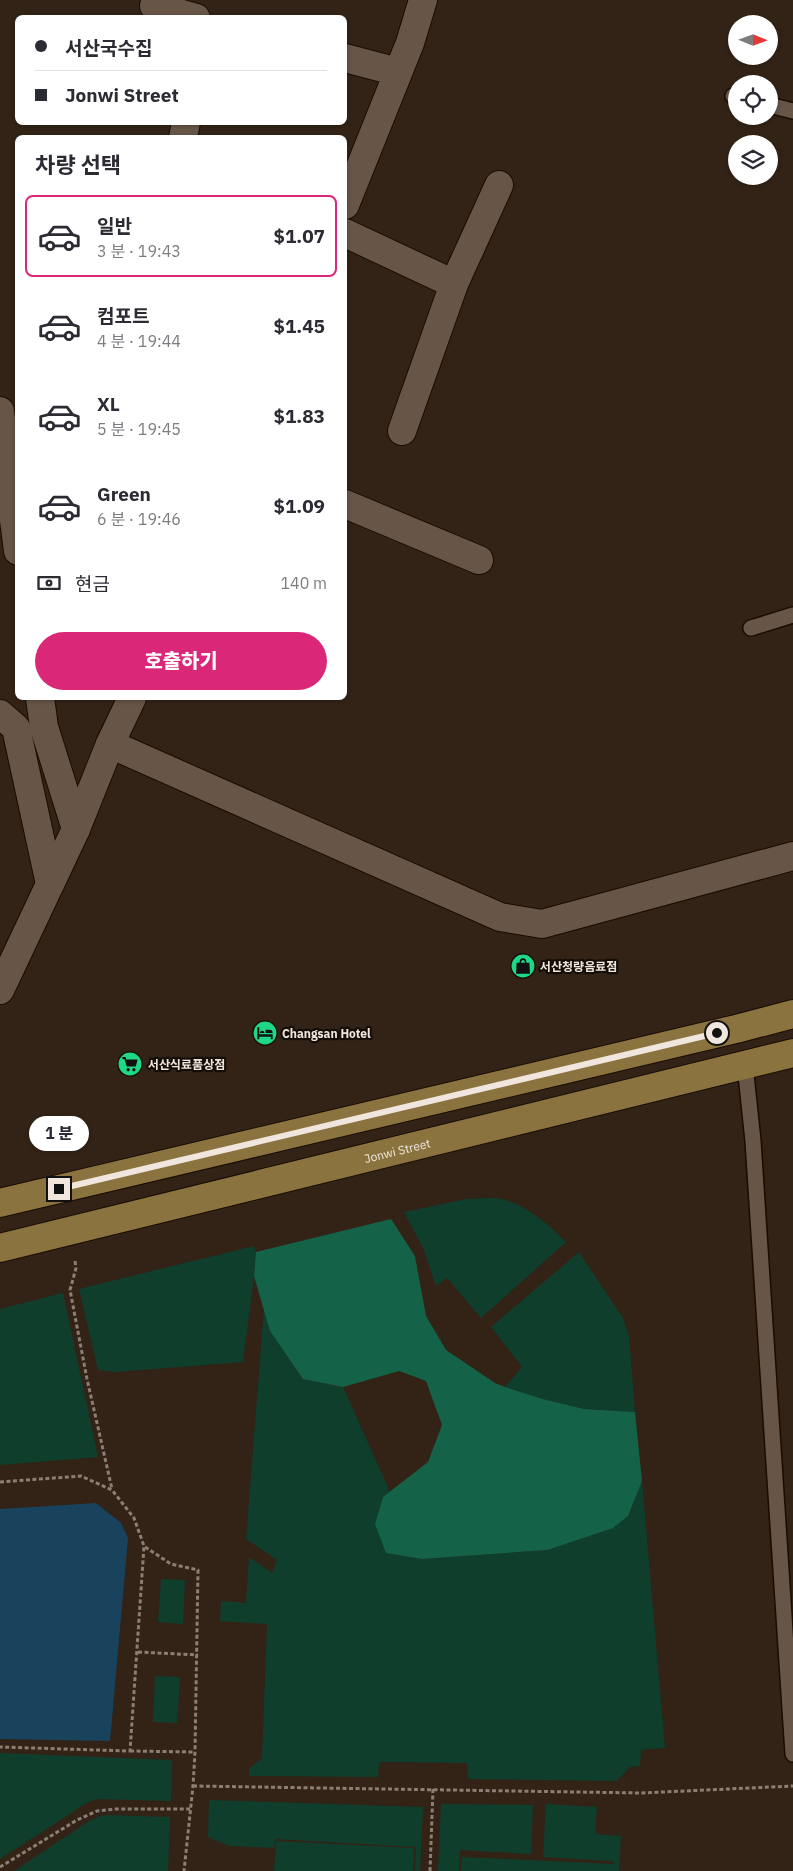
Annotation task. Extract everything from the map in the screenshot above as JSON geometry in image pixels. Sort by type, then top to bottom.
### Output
[{"type":"main road","points":[[0,1203],[793,1014]]},
{"type":"main road","name":"Jonwi Street","points":[[0,1248],[793,1053]]},
{"type":"street","points":[[156,0],[154,6],[186,15]]},
{"type":"street","points":[[347,200],[410,43],[423,0]]},
{"type":"street","points":[[347,59],[398,72]]},
{"type":"street","points":[[402,430],[454,284],[499,185]]},
{"type":"street","points":[[347,234],[454,284]]},
{"type":"street","points":[[0,411],[15,528]]},
{"type":"street","points":[[347,505],[479,560]]},
{"type":"street","points":[[40,700],[44,727],[76,829]]},
{"type":"street","points":[[0,990],[76,829],[110,744],[131,700]]},
{"type":"street","points":[[0,714],[16,728],[50,884]]},
{"type":"street","points":[[110,744],[500,917],[542,924],[793,856]]},
{"type":"lane","points":[[778,107],[793,111]]},
{"type":"lane","points":[[751,628],[793,615]]},
{"type":"lane","points":[[745,1065],[753,1141],[789,1653],[793,1754]]},
{"type":"path","points":[[69,1231],[76,1268],[70,1290],[87,1379],[112,1490],[134,1518],[144,1546],[130,1751]]},
{"type":"path","points":[[0,1482],[81,1476],[112,1490]]},
{"type":"path","points":[[144,1546],[171,1564],[198,1570],[195,1752],[184,1871]]},
{"type":"path","points":[[138,1652],[198,1656]]},
{"type":"path","points":[[0,1747],[195,1752]]},
{"type":"path","points":[[193,1786],[641,1793],[793,1786]]},
{"type":"path","points":[[430,1871],[433,1789]]},
{"type":"path","points":[[0,1867],[77,1820],[97,1811],[190,1809]]},
{"type":"green space","points":[[497,1198],[511,1202],[528,1210],[566,1242],[481,1318],[447,1278],[436,1286],[424,1250],[404,1212],[466,1199]]},
{"type":"green space","points":[[391,1219],[415,1256],[426,1316],[446,1350],[495,1383],[505,1387],[584,1409],[635,1412],[642,1481],[628,1516],[613,1528],[547,1550],[422,1559],[386,1553],[375,1524],[383,1497],[428,1462],[442,1425],[426,1381],[399,1371],[343,1387],[303,1379],[270,1331],[254,1276],[256,1252]]},
{"type":"green space","points":[[254,1246],[256,1252],[254,1276],[243,1362],[116,1372],[98,1370],[79,1289]]},
{"type":"green space","points":[[579,1252],[623,1318],[629,1337],[635,1412],[584,1409],[505,1387],[522,1367],[491,1327]]},
{"type":"green space","points":[[63,1293],[98,1457],[0,1465],[0,1309]]},
{"type":"green space","points":[[264,1308],[270,1331],[303,1379],[343,1387],[390,1492],[383,1497],[386,1553],[422,1559],[547,1550],[628,1516],[642,1481],[665,1748],[641,1750],[640,1766],[630,1767],[617,1781],[468,1779],[467,1763],[379,1762],[378,1777],[249,1776],[249,1769],[262,1758],[267,1624],[220,1621],[221,1601],[246,1603],[249,1557],[272,1573],[277,1560],[246,1539]]},
{"type":"green space","points":[[161,1579],[185,1580],[183,1624],[158,1622]]},
{"type":"green space","points":[[155,1676],[180,1677],[177,1723],[153,1722]]},
{"type":"green space","points":[[0,1753],[172,1760],[171,1801],[96,1799],[85,1804],[0,1859]]},
{"type":"green space","points":[[209,1800],[423,1807],[420,1871],[415,1871],[416,1847],[275,1839],[274,1848],[229,1846],[208,1837]]},
{"type":"green space","points":[[441,1804],[533,1805],[531,1854],[460,1850],[459,1871],[438,1871]]},
{"type":"green space","points":[[546,1804],[597,1807],[595,1834],[621,1836],[619,1871],[461,1871],[462,1857],[614,1864],[613,1861],[543,1857]]},
{"type":"green space","points":[[100,1816],[170,1817],[168,1871],[14,1871],[89,1821]]},
{"type":"green space","points":[[276,1841],[414,1848],[413,1871],[274,1871]]},
{"type":"water","points":[[96,1503],[121,1523],[128,1538],[110,1741],[0,1739],[0,1509]]},
{"type":"place","name":"서산청량음료점","points":[[523,966]]},
{"type":"place","name":"Changsan Hotel","points":[[265,1033]]},
{"type":"place","name":"서산식료품상점","points":[[130,1064]]},
{"type":"route","points":[[59,1189],[717,1033]]}]
